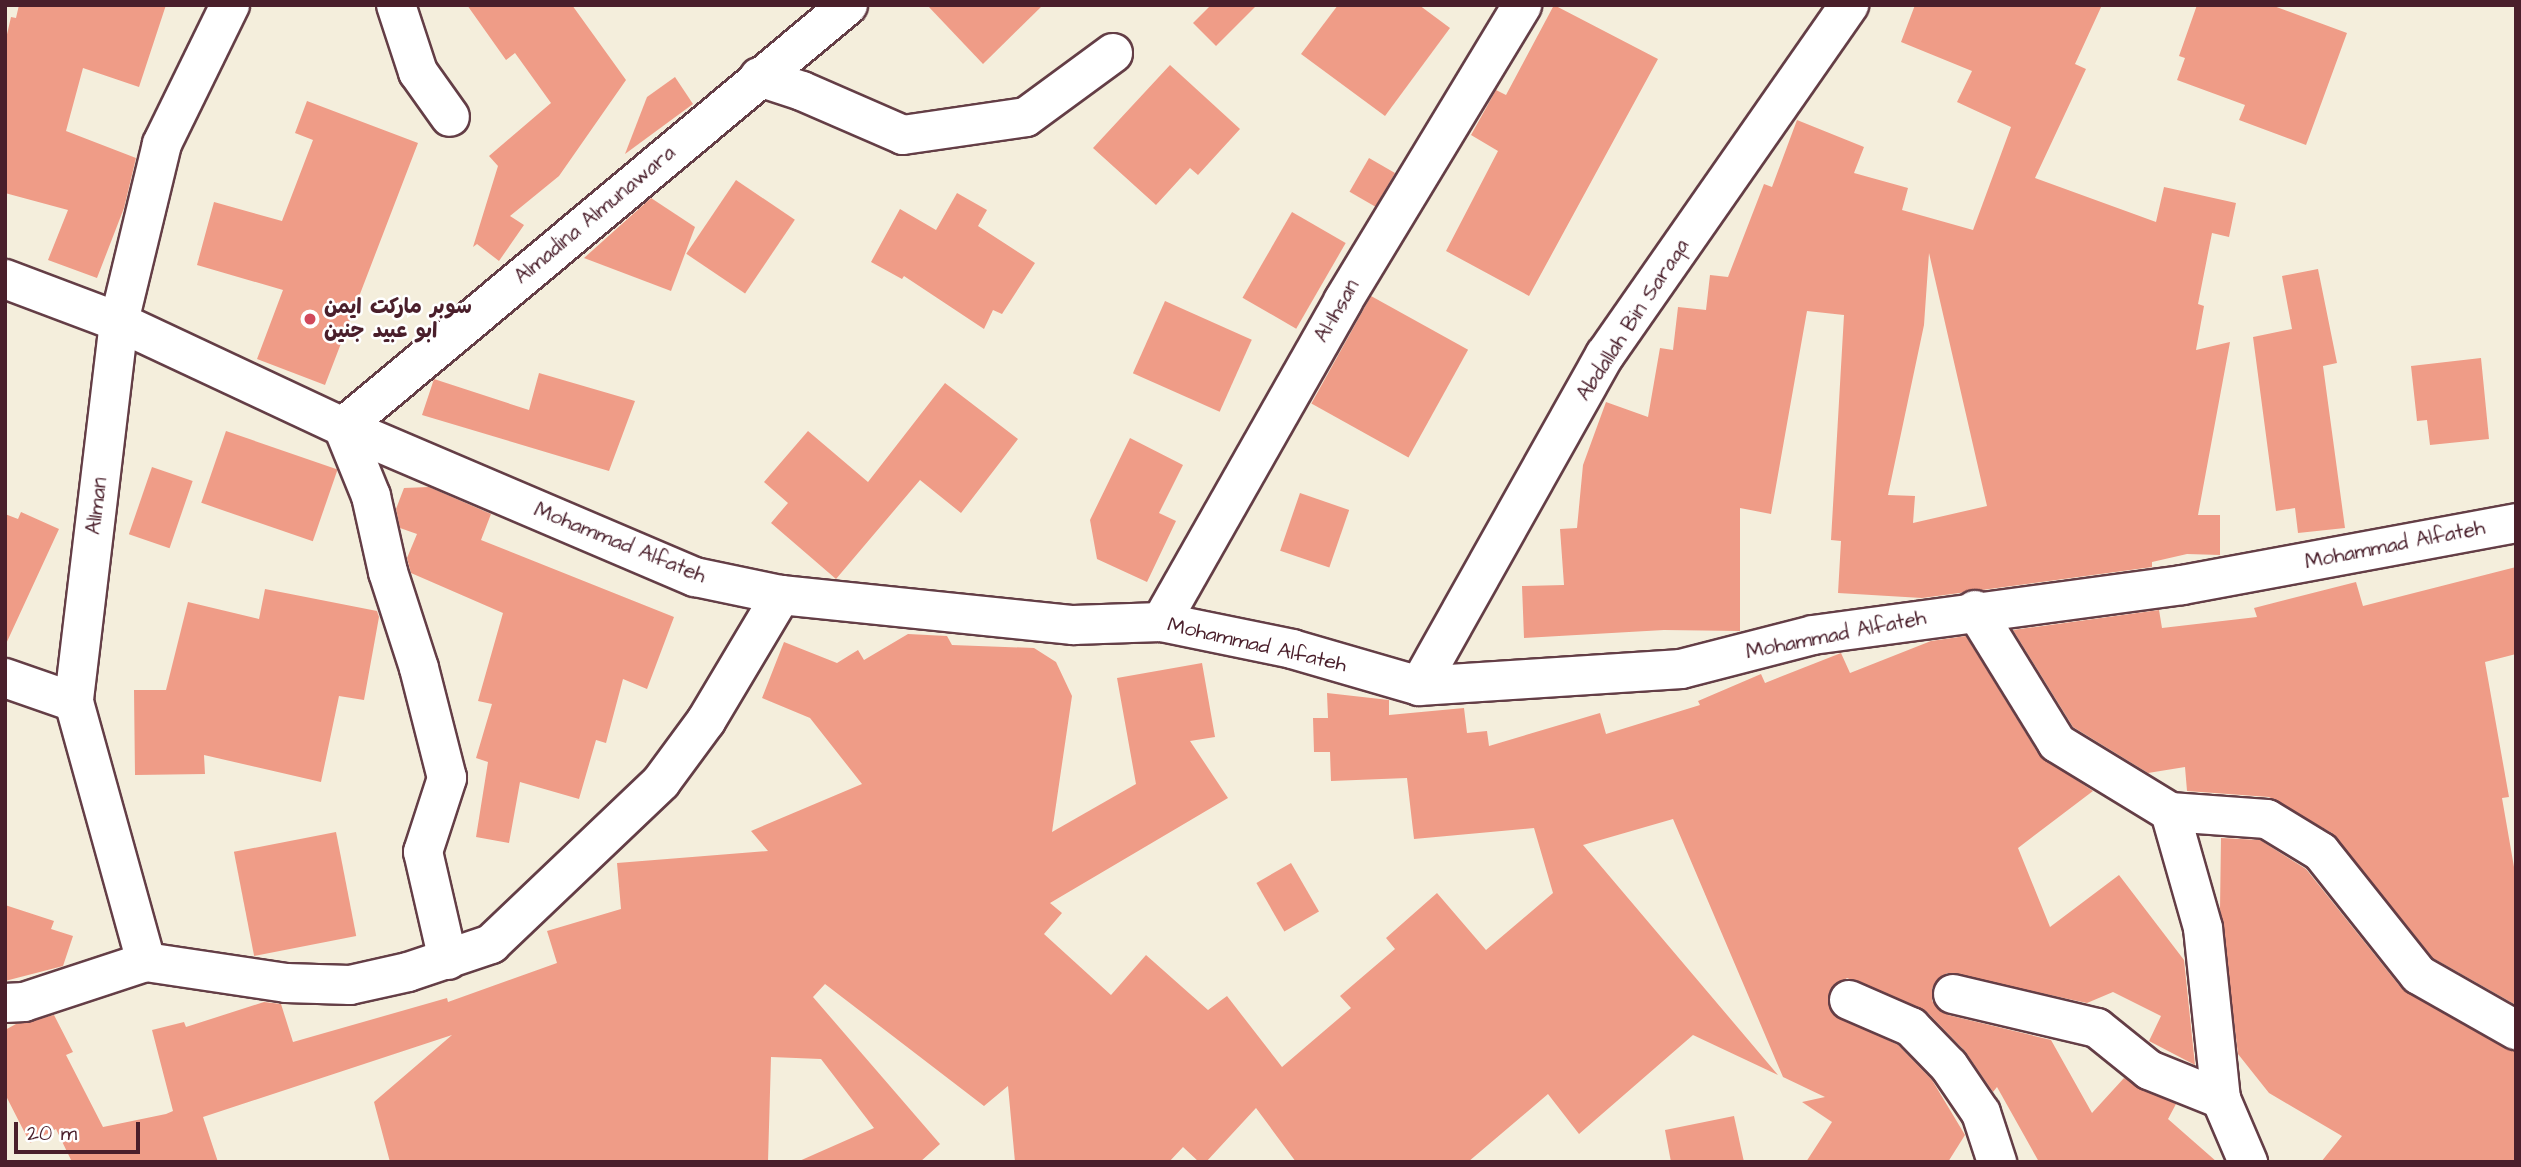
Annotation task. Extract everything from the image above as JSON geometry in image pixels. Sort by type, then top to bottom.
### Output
[{"type":"street","name":"AlIman","points":[[146,962],[74,702],[119,322],[162,144],[230,5]]},
{"type":"street","points":[[396,5],[418,72],[450,117]]},
{"type":"street","name":"Almadina Almunawara","points":[[343,427],[848,5]]},
{"type":"street","name":"Al-Ihsan","points":[[1161,622],[1343,301],[1522,5]]},
{"type":"street","name":"Abdallah Bin Saraqa","points":[[1419,686],[1605,355],[1849,5]]},
{"type":"street","points":[[759,77],[802,91],[903,135],[1026,117],[1113,53]]},
{"type":"street","name":"Mohammad Alfateh","points":[[5,279],[119,322],[343,427],[695,577],[781,595],[1073,625],[1161,622],[1292,649],[1419,686],[1681,668],[1813,635],[1975,610],[2182,585],[2516,523]]},
{"type":"street","points":[[343,427],[372,496],[388,572],[419,668],[447,778],[423,852],[448,960]]},
{"type":"street","points":[[5,1003],[24,1002],[146,962],[200,974],[350,985],[448,960],[491,944],[661,782],[706,721],[781,595]]},
{"type":"street","points":[[1975,610],[2057,743],[2170,813],[2267,819],[2321,852],[2419,975],[2516,1030]]},
{"type":"street","points":[[5,678],[74,702]]},
{"type":"street","points":[[2170,813],[2203,928],[2221,1099],[2248,1162]]},
{"type":"street","points":[[1953,994],[2097,1028],[2149,1070],[2221,1099]]},
{"type":"street","points":[[1849,1000],[1911,1027],[1949,1066],[1980,1113],[1997,1162]]},
{"type":"building","points":[[19,5],[166,5],[139,87],[83,68],[66,131],[136,158],[124,208],[97,278],[48,260],[68,210],[5,193],[5,43],[11,17],[16,18]]},
{"type":"building","points":[[467,5],[572,5],[626,80],[559,176],[510,216],[524,225],[499,261],[477,244],[473,247],[498,166],[489,156],[551,103],[515,53],[506,60]]},
{"type":"building","points":[[927,5],[1043,5],[983,64]]},
{"type":"building","points":[[1211,5],[1257,5],[1216,46],[1193,23]]},
{"type":"building","points":[[1338,5],[1419,5],[1450,28],[1385,116],[1301,54]]},
{"type":"building","points":[[1554,5],[1658,59],[1529,296],[1446,251],[1498,151],[1471,135],[1496,90],[1506,95]]},
{"type":"building","points":[[1915,5],[2102,5],[2075,64],[2086,69],[2035,178],[2156,222],[2164,187],[2236,203],[2229,237],[2212,233],[2198,304],[2204,306],[2196,350],[2230,342],[2198,515],[2220,515],[2220,555],[2187,554],[2152,562],[2152,567],[1922,598],[1838,593],[1841,541],[1831,540],[1844,315],[1807,311],[1771,514],[1740,508],[1740,631],[1664,630],[1524,638],[1522,586],[1564,585],[1560,529],[1577,528],[1583,465],[1606,402],[1648,417],[1660,348],[1673,350],[1678,307],[1706,310],[1710,275],[1728,277],[1764,184],[1772,187],[1797,120],[1864,147],[1854,173],[1908,188],[1902,210],[1973,230],[2011,127],[1957,102],[1972,71],[1901,42]],"holes":[[[1929,253],[1987,506],[1913,523],[1915,496],[1888,495],[1924,325]]]},
{"type":"building","points":[[2197,5],[2271,5],[2347,33],[2306,145],[2239,120],[2245,105],[2177,80],[2185,58],[2179,56]]},
{"type":"building","points":[[1170,65],[1240,129],[1198,175],[1190,168],[1156,205],[1093,148]]},
{"type":"building","points":[[675,77],[693,104],[625,154],[647,97]]},
{"type":"building","points":[[307,101],[418,143],[325,385],[257,359],[283,290],[197,265],[214,202],[282,221],[313,140],[295,133]]},
{"type":"building","points":[[1369,158],[1395,173],[1375,207],[1350,192]]},
{"type":"building","points":[[736,180],[795,220],[745,293],[686,254]]},
{"type":"building","points":[[957,193],[987,210],[978,226],[1035,263],[1002,314],[993,310],[984,329],[904,276],[902,279],[871,262],[900,209],[936,230]]},
{"type":"building","points":[[651,198],[695,227],[671,291],[584,258]]},
{"type":"building","points":[[1292,212],[1346,243],[1296,329],[1242,298]]},
{"type":"building","points":[[2318,269],[2337,363],[2323,366],[2345,528],[2298,533],[2295,508],[2276,511],[2253,337],[2292,329],[2282,276]]},
{"type":"building","points":[[1371,296],[1468,350],[1408,457],[1311,404]]},
{"type":"building","points":[[1165,301],[1252,340],[1220,412],[1133,373]]},
{"type":"building","points":[[2481,358],[2489,439],[2430,445],[2427,420],[2417,421],[2411,366]]},
{"type":"building","points":[[539,373],[635,401],[609,471],[422,415],[434,379],[529,410]]},
{"type":"building","points":[[945,383],[1018,439],[961,513],[920,480],[836,579],[771,523],[788,503],[764,482],[808,431],[868,482]]},
{"type":"building","points":[[226,431],[338,469],[313,541],[201,503]]},
{"type":"building","points":[[1130,438],[1183,465],[1159,513],[1176,521],[1147,582],[1097,559],[1090,520]]},
{"type":"building","points":[[152,467],[193,481],[170,548],[129,534]]},
{"type":"building","points":[[429,487],[491,514],[481,540],[674,617],[647,689],[623,679],[606,743],[596,740],[579,799],[520,782],[509,843],[476,837],[488,762],[476,758],[492,704],[478,701],[503,613],[411,573],[407,558],[417,534],[400,528],[396,509],[404,488]]},
{"type":"building","points":[[1300,493],[1349,510],[1329,568],[1280,551]]},
{"type":"building","points":[[21,512],[59,529],[5,646],[5,514],[18,519]]},
{"type":"building","points":[[2516,567],[2516,654],[2485,662],[2509,797],[2502,798],[2514,867],[2516,1005],[2433,958],[2332,833],[2269,797],[2187,791],[2185,767],[2148,773],[2073,727],[2013,630],[2159,610],[2162,628],[2257,617],[2254,608],[2356,582],[2363,606]]},
{"type":"building","points":[[265,589],[377,611],[379,617],[364,700],[339,696],[321,782],[204,755],[205,774],[135,775],[134,690],[166,690],[188,602],[259,619]]},
{"type":"building","points":[[908,634],[947,636],[952,645],[1034,648],[1056,662],[1072,696],[1052,832],[1136,784],[1117,678],[1202,663],[1215,737],[1190,741],[1228,798],[1050,903],[1062,913],[1044,934],[1111,995],[1146,955],[1208,1010],[1227,996],[1282,1067],[1351,1008],[1340,996],[1395,949],[1386,938],[1437,893],[1486,950],[1553,893],[1534,828],[1414,839],[1407,778],[1331,781],[1330,752],[1314,752],[1313,718],[1328,718],[1327,693],[1389,700],[1389,715],[1464,708],[1467,733],[1487,731],[1489,746],[1600,713],[1606,734],[1700,705],[1698,701],[1761,674],[1765,683],[1841,653],[1850,673],[1931,641],[1966,636],[2039,755],[2093,791],[2018,848],[2050,927],[2119,875],[2184,960],[2195,1065],[2149,1041],[2161,1016],[2113,992],[2087,1003],[1947,973],[1932,988],[1932,1001],[1948,1015],[2051,1040],[2092,1113],[2124,1078],[2176,1104],[2168,1119],[2217,1162],[2039,1162],[1997,1087],[1993,1092],[1965,1051],[1927,1012],[1847,978],[1829,992],[1832,1013],[1898,1045],[1932,1080],[1965,1135],[1948,1162],[1806,1162],[1832,1122],[1802,1102],[1825,1097],[1783,1077],[1673,819],[1583,845],[1778,1075],[1693,1035],[1579,1134],[1548,1094],[1468,1162],[1296,1162],[1256,1108],[1206,1162],[1199,1162],[1183,1147],[1169,1162],[1015,1162],[1008,1086],[984,1106],[825,984],[813,997],[940,1144],[920,1162],[797,1162],[874,1128],[821,1059],[771,1057],[768,1162],[390,1162],[374,1102],[452,1035],[203,1117],[218,1162],[72,1162],[56,1129],[30,1143],[5,1094],[5,1030],[16,1024],[54,1015],[73,1052],[66,1055],[103,1127],[166,1114],[173,1111],[152,1030],[184,1022],[186,1027],[264,1002],[281,1004],[293,1042],[447,998],[448,1002],[557,963],[547,931],[621,909],[617,863],[768,851],[751,831],[862,784],[810,718],[762,698],[784,642],[837,663],[858,650],[864,660]]},
{"type":"building","points":[[336,832],[356,936],[254,956],[234,852]]},
{"type":"building","points":[[2221,838],[2260,840],[2306,869],[2402,989],[2516,1052],[2516,1162],[2321,1162],[2342,1136],[2269,1093],[2238,1054],[2220,909]]},
{"type":"building","points":[[1291,863],[1319,911],[1284,931],[1256,883]]},
{"type":"building","points":[[5,905],[54,921],[51,929],[73,936],[63,966],[5,981]]},
{"type":"building","points":[[1734,1116],[1744,1162],[1671,1162],[1665,1130]]},
{"type":"place","name":"سوبر ماركت ايمن ابو عبيد جنين","points":[[310,319]]}]
